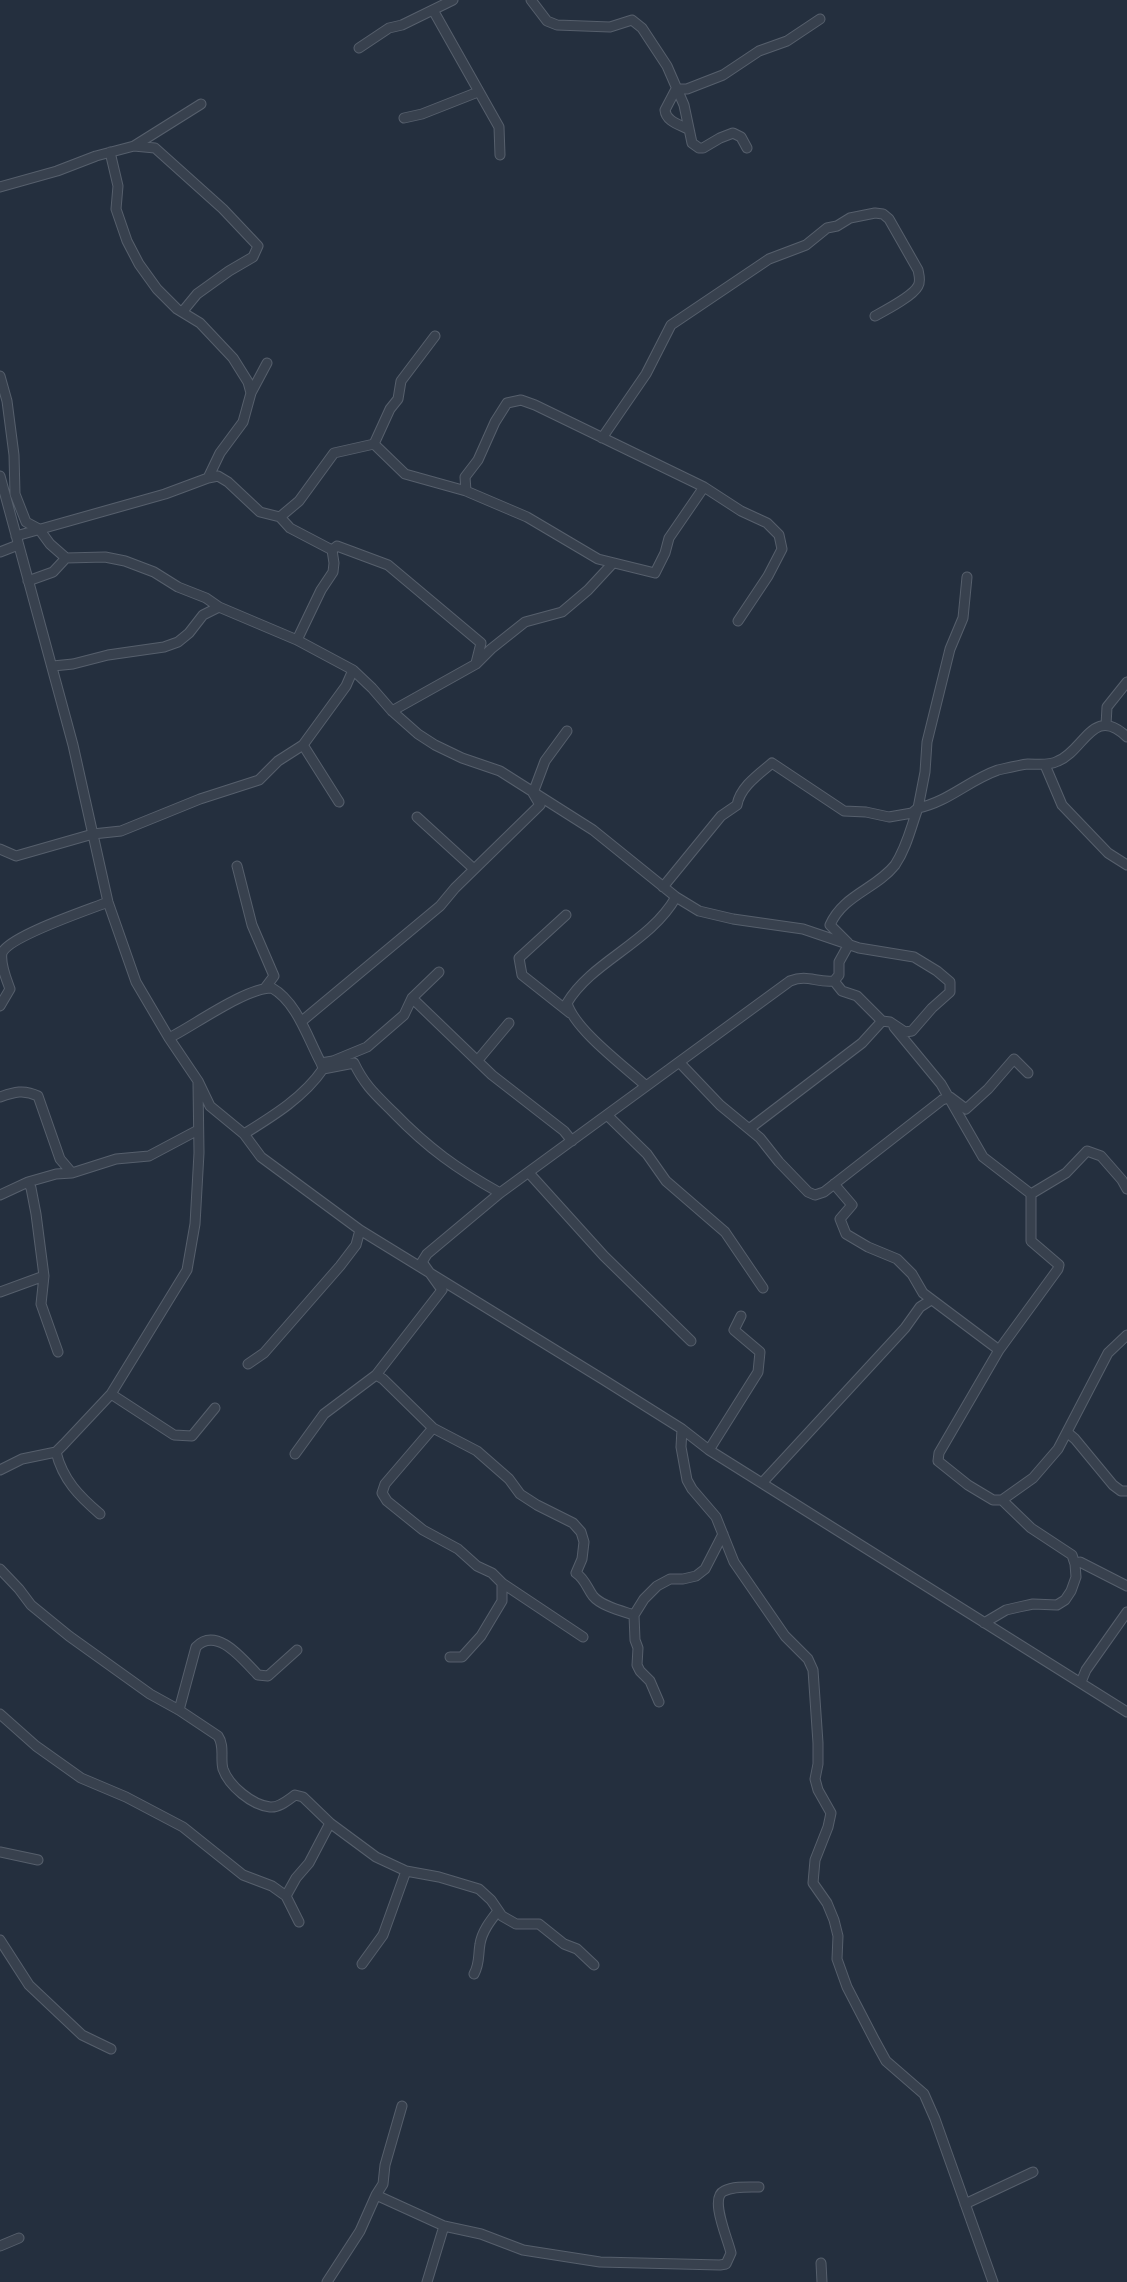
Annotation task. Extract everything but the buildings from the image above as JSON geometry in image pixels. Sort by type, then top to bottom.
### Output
[{"type":"street","points":[[359,48],[389,28],[402,25],[453,0]]},
{"type":"street","points":[[531,0],[547,21],[557,25],[610,27],[632,20],[642,28],[667,66],[684,105],[692,143],[699,148],[703,148],[720,138],[733,133],[741,137],[746,148]]},
{"type":"street","points":[[434,10],[478,92],[499,127],[500,155]]},
{"type":"street","points":[[676,89],[687,89],[724,75],[759,51],[787,41],[820,19]]},
{"type":"street","points":[[676,89],[665,110],[669,119],[688,128]]},
{"type":"street","points":[[404,118],[422,114],[478,92]]},
{"type":"street","points":[[0,187],[57,171],[110,152],[134,146],[201,104]]},
{"type":"street","points":[[134,146],[155,148],[222,209],[258,246],[253,257],[229,271],[197,294],[183,311]]},
{"type":"street","points":[[110,152],[118,186],[116,210],[127,241],[139,264],[157,289],[177,309],[183,311],[200,324],[233,358],[248,382],[251,393]]},
{"type":"street","points":[[602,438],[646,374],[671,325],[769,258],[806,245],[827,228],[837,226],[850,218],[875,213],[883,214],[889,219],[918,270],[920,278],[918,286],[910,294],[875,316]]},
{"type":"street","points":[[374,444],[390,410],[398,399],[402,381],[413,363],[435,336]]},
{"type":"street","points":[[208,478],[220,453],[243,422],[251,393],[267,363]]},
{"type":"street","points":[[0,376],[7,401],[14,455],[15,494],[26,522],[39,529],[50,544],[66,558],[105,557],[124,561],[154,572],[178,587],[206,598],[219,607],[296,640],[353,670],[372,688],[392,711],[435,745],[462,758],[500,771],[593,830],[676,897],[699,911],[733,920],[804,929],[859,948],[914,957],[937,970],[950,982],[950,992],[932,1008],[912,1031],[905,1032],[886,1022]]},
{"type":"street","points":[[466,491],[465,476],[478,460],[495,422],[507,403],[521,400],[535,405],[704,487],[741,511],[766,523],[779,535],[782,549],[768,576],[738,621]]},
{"type":"street","points":[[374,444],[405,474],[466,491],[527,517],[598,559],[656,573],[665,553],[669,538],[704,487]]},
{"type":"street","points":[[280,517],[299,501],[334,452],[374,444]]},
{"type":"street","points":[[0,476],[28,581],[53,666],[108,902],[136,982],[169,1038],[198,1081],[210,1106],[244,1134],[262,1157],[360,1230],[682,1429],[709,1450],[1127,1712]]},
{"type":"street","points":[[0,552],[39,529],[165,494],[208,478],[218,476],[228,482],[260,512],[280,517],[290,528],[332,550]]},
{"type":"street","points":[[4,492],[15,494]]},
{"type":"street","points":[[332,550],[337,546],[388,565],[481,643],[476,664]]},
{"type":"street","points":[[296,640],[321,590],[333,572],[334,563],[332,550]]},
{"type":"street","points":[[28,581],[53,572],[66,558]]},
{"type":"street","points":[[392,711],[476,664],[524,622],[562,612],[588,590],[613,563]]},
{"type":"street","points":[[850,944],[830,925],[835,913],[850,899],[877,882],[894,865],[907,843],[918,808],[925,772],[927,742],[950,649],[963,618],[967,577]]},
{"type":"street","points":[[53,666],[73,664],[108,655],[164,647],[178,642],[189,633],[203,615],[219,607]]},
{"type":"street","points":[[0,849],[16,856],[93,834],[121,831],[200,799],[259,780],[278,761],[303,745],[346,686],[353,670]]},
{"type":"street","points":[[1106,725],[1107,707],[1127,682]]},
{"type":"street","points":[[663,887],[721,816],[737,805],[738,799],[752,781],[772,763],[844,811],[866,812],[889,817],[912,813],[918,808],[933,805],[948,798],[977,779],[998,770],[1026,764],[1045,765],[1058,762],[1070,754],[1086,734],[1106,725],[1115,727],[1127,737]]},
{"type":"street","points":[[533,793],[545,761],[568,731]]},
{"type":"street","points":[[303,745],[339,802]]},
{"type":"street","points":[[1045,765],[1062,806],[1108,853],[1127,865]]},
{"type":"street","points":[[302,1022],[440,906],[474,869],[540,805],[533,793]]},
{"type":"street","points":[[417,817],[474,869]]},
{"type":"street","points":[[236,866],[252,925],[280,992],[302,1022],[322,1066]]},
{"type":"street","points":[[570,1012],[567,1003],[574,991],[634,943],[667,913],[676,897]]},
{"type":"street","points":[[0,1006],[10,989],[0,961],[2,952],[7,947],[38,929],[108,902]]},
{"type":"street","points":[[566,915],[519,958],[522,975],[570,1012],[580,1026],[646,1086]]},
{"type":"street","points":[[295,1454],[324,1414],[376,1374],[442,1290],[425,1270],[422,1262],[427,1254],[500,1193],[646,1086],[680,1063],[790,981],[808,976],[822,982],[834,981],[839,975],[839,962],[850,944]]},
{"type":"street","points":[[244,1134],[299,1096],[315,1082],[322,1066],[367,1046],[404,1015],[412,998],[439,972]]},
{"type":"street","points":[[169,1038],[211,1013],[266,988],[274,976]]},
{"type":"street","points":[[834,981],[842,991],[856,996],[886,1022],[926,1063],[950,1097],[966,1109],[988,1089],[1014,1059],[1028,1073]]},
{"type":"street","points":[[266,988],[280,992]]},
{"type":"street","points":[[412,998],[517,1095],[564,1131],[572,1141]]},
{"type":"street","points":[[750,1129],[856,1048],[886,1022]]},
{"type":"street","points":[[478,1060],[509,1023]]},
{"type":"street","points":[[322,1066],[354,1063],[364,1082],[434,1151],[469,1176],[500,1193]]},
{"type":"street","points":[[680,1063],[720,1105],[750,1129],[808,1192],[816,1195],[824,1192],[895,1135],[950,1097]]},
{"type":"street","points":[[0,1470],[22,1459],[56,1452],[111,1394],[187,1270],[195,1224],[199,1153],[198,1081]]},
{"type":"street","points":[[0,1097],[19,1091],[30,1092],[38,1096],[60,1158],[72,1173]]},
{"type":"street","points":[[950,1097],[951,1103],[983,1157],[1031,1194]]},
{"type":"street","points":[[607,1115],[647,1154],[666,1181],[725,1232],[763,1288]]},
{"type":"street","points":[[0,1195],[28,1182],[56,1174],[72,1173],[116,1159],[149,1156],[198,1130]]},
{"type":"street","points":[[1031,1194],[1066,1173],[1087,1151],[1101,1156],[1122,1180],[1127,1189]]},
{"type":"street","points":[[56,1174],[60,1158]]},
{"type":"street","points":[[529,1173],[604,1256],[691,1341]]},
{"type":"street","points":[[28,1182],[31,1188],[35,1207],[44,1276],[41,1304],[58,1352]]},
{"type":"street","points":[[834,1184],[852,1205],[840,1219],[846,1234],[868,1247],[897,1259],[912,1274],[923,1294],[999,1350]]},
{"type":"street","points":[[1031,1194],[1031,1241],[1059,1264],[1058,1269],[999,1350],[939,1453],[938,1461],[968,1485],[994,1500],[1002,1500],[1033,1478],[1058,1449],[1068,1433],[1069,1426],[1108,1353],[1127,1334]]},
{"type":"street","points":[[248,1364],[264,1353],[340,1266],[356,1245],[360,1230]]},
{"type":"street","points":[[0,1292],[44,1276]]},
{"type":"street","points":[[762,1483],[905,1328],[920,1308],[931,1300]]},
{"type":"street","points":[[709,1450],[758,1372],[760,1352],[734,1330],[742,1316]]},
{"type":"street","points":[[376,1374],[433,1428],[477,1451],[509,1479],[520,1494],[537,1505],[573,1523],[581,1532],[584,1542],[582,1559],[576,1573],[582,1577],[595,1598],[614,1608],[634,1615]]},
{"type":"street","points":[[111,1394],[174,1435],[192,1436],[215,1408]]},
{"type":"street","points":[[433,1428],[385,1484],[382,1493],[387,1501],[423,1530],[458,1549],[477,1566],[492,1573],[502,1583],[583,1637]]},
{"type":"street","points":[[682,1429],[681,1447],[687,1480],[692,1489],[716,1517],[734,1562],[787,1639],[808,1659],[813,1670],[818,1750],[815,1779],[818,1790],[831,1813],[828,1827],[815,1860],[813,1883],[827,1903],[834,1920],[838,1936],[837,1959],[847,1987],[886,2061],[896,2073],[924,2094],[935,2119],[993,2282]]},
{"type":"street","points":[[1068,1433],[1075,1439],[1114,1485],[1121,1491],[1127,1491]]},
{"type":"street","points":[[56,1452],[60,1469],[72,1487],[100,1514]]},
{"type":"street","points":[[984,1623],[1006,1610],[1033,1604],[1057,1605],[1065,1600],[1071,1591],[1076,1577],[1075,1564],[1072,1555],[1031,1528],[1002,1500]]},
{"type":"street","points":[[659,1702],[650,1681],[640,1671],[637,1665],[638,1648],[635,1640],[634,1615],[644,1599],[657,1586],[670,1579],[696,1576],[705,1569],[723,1534]]},
{"type":"street","points":[[1075,1564],[1080,1562],[1127,1586]]},
{"type":"street","points":[[0,1569],[19,1589],[31,1605],[70,1636],[150,1694],[179,1710],[218,1736],[222,1741],[221,1761],[224,1771],[234,1785],[246,1796],[259,1804],[271,1807],[299,1795],[330,1823],[376,1857],[406,1871],[439,1877],[479,1889],[491,1900],[502,1916],[516,1924],[539,1924],[564,1944],[577,1949],[594,1965]]},
{"type":"street","points":[[450,1657],[462,1657],[481,1636],[502,1601],[502,1583]]},
{"type":"street","points":[[1080,1682],[1086,1670],[1127,1612]]},
{"type":"street","points":[[179,1710],[196,1647],[201,1642],[208,1640],[220,1642],[232,1649],[258,1675],[262,1676],[268,1676],[297,1650]]},
{"type":"street","points":[[0,1714],[36,1746],[81,1778],[132,1800],[184,1827],[243,1875],[272,1886],[286,1896],[299,1922]]},
{"type":"street","points":[[286,1896],[296,1878],[309,1863],[330,1823]]},
{"type":"street","points":[[0,1852],[38,1860]]},
{"type":"street","points":[[362,1964],[383,1935],[406,1871]]},
{"type":"street","points":[[474,1974],[479,1964],[480,1942],[488,1924],[498,1910]]},
{"type":"street","points":[[0,1940],[29,1985],[82,2035],[112,2049]]},
{"type":"street","points":[[327,2282],[360,2231],[376,2194],[383,2184],[385,2166],[402,2106]]},
{"type":"street","points":[[965,2204],[1033,2172]]},
{"type":"street","points":[[376,2194],[444,2226],[481,2234],[523,2250],[600,2262],[720,2265],[726,2264],[731,2253],[720,2217],[718,2203],[719,2195],[723,2191],[733,2188],[759,2187]]},
{"type":"street","points":[[427,2282],[444,2226]]},
{"type":"street","points":[[0,2246],[19,2238]]},
{"type":"street","points":[[822,2263],[822,2282]]}]
